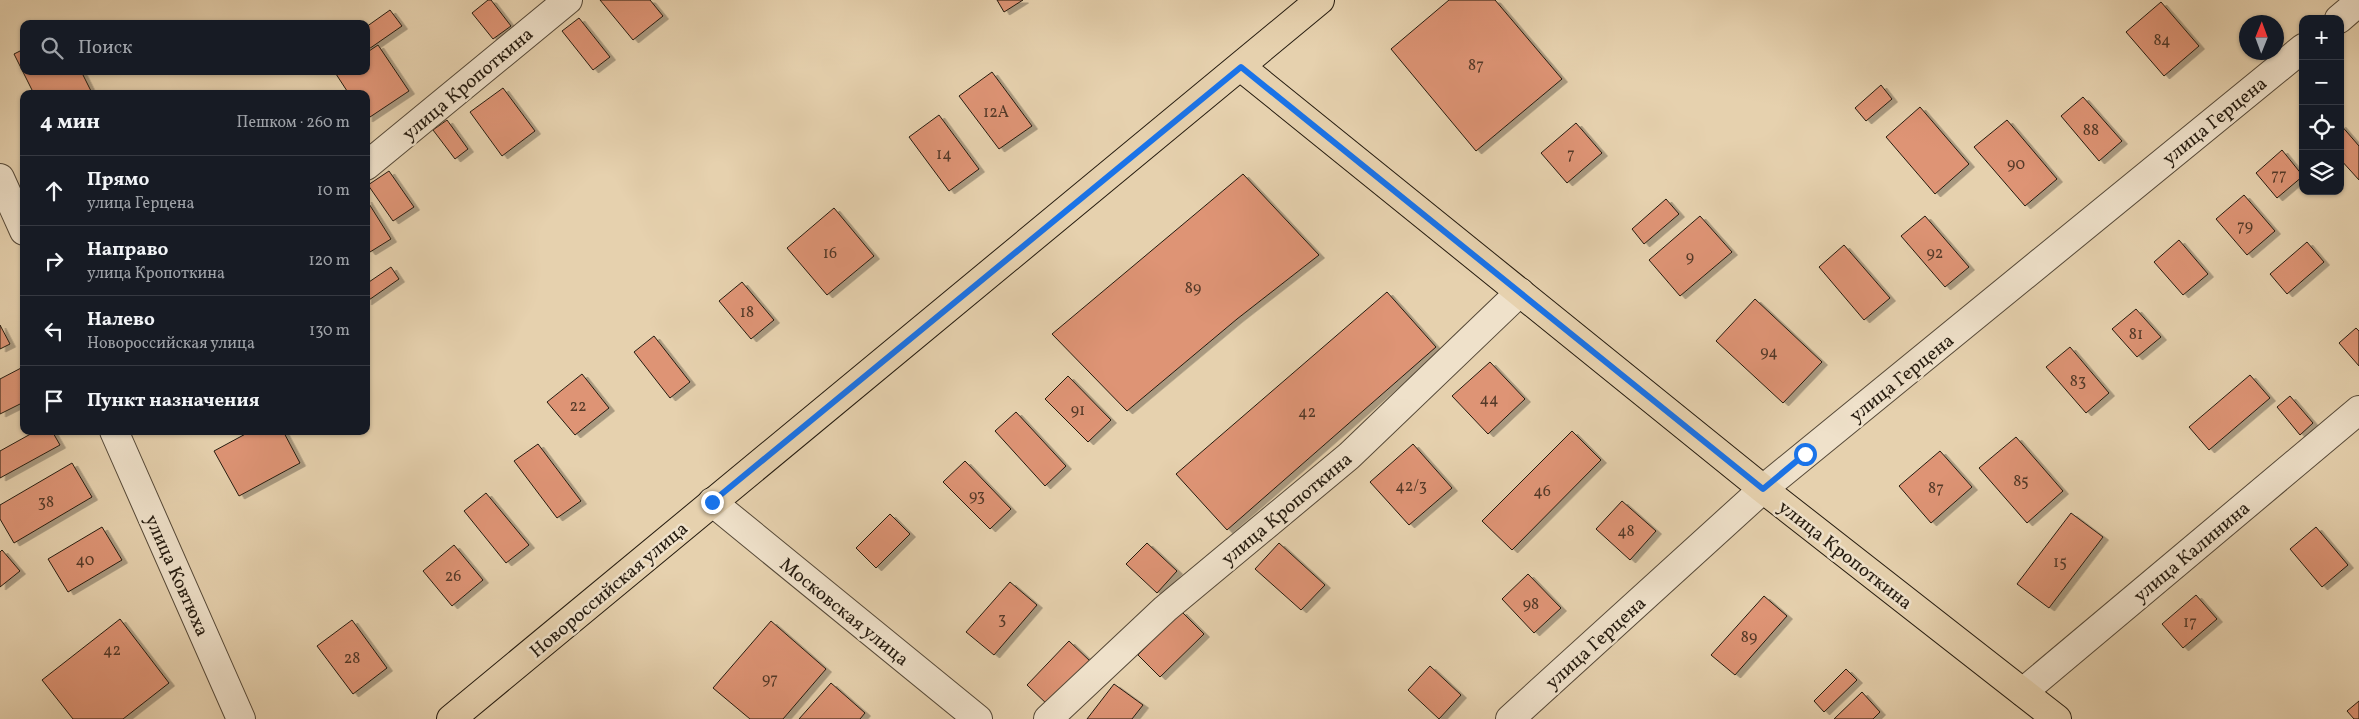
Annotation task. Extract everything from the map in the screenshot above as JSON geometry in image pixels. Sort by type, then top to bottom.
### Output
[{"type":"main road","name":"Новороссийская улица","points":[[451,719],[1320,0]]},
{"type":"main road","name":"улица Кропоткина","points":[[1241,67],[1763,489],[2057,719]]},
{"type":"street","name":"улица Кропоткина","points":[[370,163],[568,0]]},
{"type":"street","points":[[2344,15],[2359,2]]},
{"type":"street","name":"улица Герцена","points":[[1510,719],[1763,489],[2299,51]]},
{"type":"street","points":[[0,178],[20,221]]},
{"type":"street","name":"улица Кропоткина","points":[[1048,719],[1165,609],[1349,456],[1520,292]]},
{"type":"street","name":"улица Калинина","points":[[2023,692],[2359,410]]},
{"type":"street","name":"улица Ковтюха","points":[[116,435],[241,719]]},
{"type":"street","name":"Московская улица","points":[[712,502],[978,719]]},
{"type":"building","points":[[488,0],[491,0],[511,26],[493,39],[472,13]]},
{"type":"building","points":[[600,0],[650,0],[663,16],[633,40]]},
{"type":"building","points":[[997,0],[1023,0],[1004,12]]},
{"type":"building","points":[[1449,0],[1495,0],[1562,79],[1476,151],[1391,49]]},
{"type":"building","points":[[2161,2],[2199,46],[2164,76],[2126,32]]},
{"type":"building","points":[[390,10],[402,26],[370,48],[370,24]]},
{"type":"building","points":[[579,18],[610,57],[593,70],[562,31]]},
{"type":"building","points":[[378,45],[409,91],[370,117],[370,90],[346,90],[337,75],[370,75],[370,50]]},
{"type":"building","points":[[20,51],[20,66],[14,54]]},
{"type":"building","points":[[992,72],[1032,126],[999,149],[959,96]]},
{"type":"building","points":[[24,75],[83,75],[90,90],[32,90]]},
{"type":"building","points":[[1881,85],[1892,99],[1866,121],[1855,108]]},
{"type":"building","points":[[503,88],[535,131],[502,156],[470,112]]},
{"type":"building","points":[[2083,97],[2122,141],[2099,161],[2061,116]]},
{"type":"building","points":[[1920,107],[1969,164],[1935,194],[1886,137]]},
{"type":"building","points":[[939,115],[979,169],[949,191],[909,137]]},
{"type":"building","points":[[447,120],[468,149],[455,159],[433,130]]},
{"type":"building","points":[[2007,120],[2057,179],[2025,206],[1974,147]]},
{"type":"building","points":[[1576,123],[1602,153],[1567,183],[1541,153]]},
{"type":"building","points":[[2344,129],[2359,146],[2359,180],[2344,163]]},
{"type":"building","points":[[2282,150],[2299,171],[2299,179],[2277,198],[2256,173]]},
{"type":"building","points":[[389,171],[414,207],[393,221],[370,188],[370,184]]},
{"type":"building","points":[[1243,174],[1319,255],[1237,319],[1127,411],[1052,334]]},
{"type":"building","points":[[2244,195],[2275,231],[2247,255],[2216,219]]},
{"type":"building","points":[[1666,199],[1679,214],[1644,244],[1632,229]]},
{"type":"building","points":[[370,205],[391,239],[370,252]]},
{"type":"building","points":[[834,208],[874,256],[827,295],[787,248]]},
{"type":"building","points":[[1700,216],[1732,252],[1680,296],[1649,260]]},
{"type":"building","points":[[1925,216],[1969,267],[1945,287],[1901,236]]},
{"type":"building","points":[[2179,240],[2208,274],[2183,295],[2154,262]]},
{"type":"building","points":[[2307,242],[2324,262],[2287,294],[2270,274]]},
{"type":"building","points":[[1844,245],[1890,298],[1864,320],[1819,267]]},
{"type":"building","points":[[391,267],[399,279],[370,299],[370,281]]},
{"type":"building","points":[[742,282],[774,320],[751,339],[719,301]]},
{"type":"building","points":[[1387,292],[1436,347],[1227,530],[1176,474]]},
{"type":"building","points":[[1755,299],[1822,362],[1783,403],[1716,341]]},
{"type":"building","points":[[2136,309],[2161,337],[2137,357],[2112,329]]},
{"type":"building","points":[[0,325],[10,344],[0,349]]},
{"type":"building","points":[[2356,328],[2359,331],[2359,366],[2339,343]]},
{"type":"building","points":[[654,336],[690,382],[670,398],[634,352]]},
{"type":"building","points":[[2070,347],[2109,393],[2086,413],[2046,367]]},
{"type":"building","points":[[1490,362],[1525,399],[1488,434],[1452,396]]},
{"type":"building","points":[[20,369],[20,404],[0,414],[0,379]]},
{"type":"building","points":[[582,374],[609,408],[575,435],[547,402]]},
{"type":"building","points":[[2250,375],[2270,398],[2209,450],[2189,427]]},
{"type":"building","points":[[1068,376],[1111,420],[1088,442],[1045,399]]},
{"type":"building","points":[[2290,396],[2313,423],[2300,435],[2277,407]]},
{"type":"building","points":[[1016,412],[1066,466],[1045,486],[995,431]]},
{"type":"building","points":[[1572,431],[1601,460],[1512,550],[1482,521]]},
{"type":"building","points":[[29,435],[54,435],[60,445],[0,478],[0,451]]},
{"type":"building","points":[[244,435],[285,435],[300,463],[239,496],[214,451]]},
{"type":"building","points":[[2016,437],[2063,491],[2027,523],[1979,468]]},
{"type":"building","points":[[538,444],[581,501],[557,518],[514,461]]},
{"type":"building","points":[[1413,444],[1452,488],[1409,525],[1370,482]]},
{"type":"building","points":[[1940,451],[1972,487],[1931,523],[1899,486]]},
{"type":"building","points":[[965,461],[1011,509],[990,529],[943,482]]},
{"type":"building","points":[[72,463],[92,497],[14,543],[0,519],[0,505]]},
{"type":"building","points":[[486,493],[529,545],[506,563],[464,511]]},
{"type":"building","points":[[1622,501],[1656,531],[1630,560],[1596,529]]},
{"type":"building","points":[[2071,513],[2103,537],[2049,608],[2017,584]]},
{"type":"building","points":[[890,514],[910,534],[876,568],[856,548]]},
{"type":"building","points":[[102,527],[122,560],[68,592],[48,559]]},
{"type":"building","points":[[2316,527],[2348,565],[2322,587],[2290,549]]},
{"type":"building","points":[[1147,543],[1177,571],[1157,593],[1126,564]]},
{"type":"building","points":[[1279,543],[1325,585],[1301,610],[1255,569]]},
{"type":"building","points":[[454,545],[483,580],[452,606],[423,571]]},
{"type":"building","points":[[2,550],[20,571],[0,587],[0,552]]},
{"type":"building","points":[[1528,574],[1561,608],[1534,633],[1502,599]]},
{"type":"building","points":[[1010,582],[1037,605],[994,655],[966,632]]},
{"type":"building","points":[[2196,595],[2217,619],[2183,648],[2162,624]]},
{"type":"building","points":[[1764,596],[1787,616],[1735,675],[1711,655]]},
{"type":"building","points":[[1181,611],[1204,634],[1160,677],[1138,655]]},
{"type":"building","points":[[120,619],[169,683],[123,719],[73,719],[42,680]]},
{"type":"building","points":[[352,620],[387,668],[353,694],[317,646]]},
{"type":"building","points":[[771,621],[826,669],[783,719],[750,719],[713,688]]},
{"type":"building","points":[[1069,641],[1091,662],[1049,706],[1027,685]]},
{"type":"building","points":[[1430,666],[1461,695],[1439,719],[1408,690]]},
{"type":"building","points":[[1846,669],[1857,680],[1824,712],[1814,701]]},
{"type":"building","points":[[831,683],[865,713],[860,719],[799,719]]},
{"type":"building","points":[[1114,684],[1143,705],[1132,719],[1087,719]]},
{"type":"building","points":[[1862,692],[1880,712],[1873,719],[1834,719]]},
{"type":"building","points":[[2359,701],[2359,719],[2354,719],[2347,711]]},
{"type":"route","points":[[712,502],[1241,67],[1763,489],[1805,454]]}]
